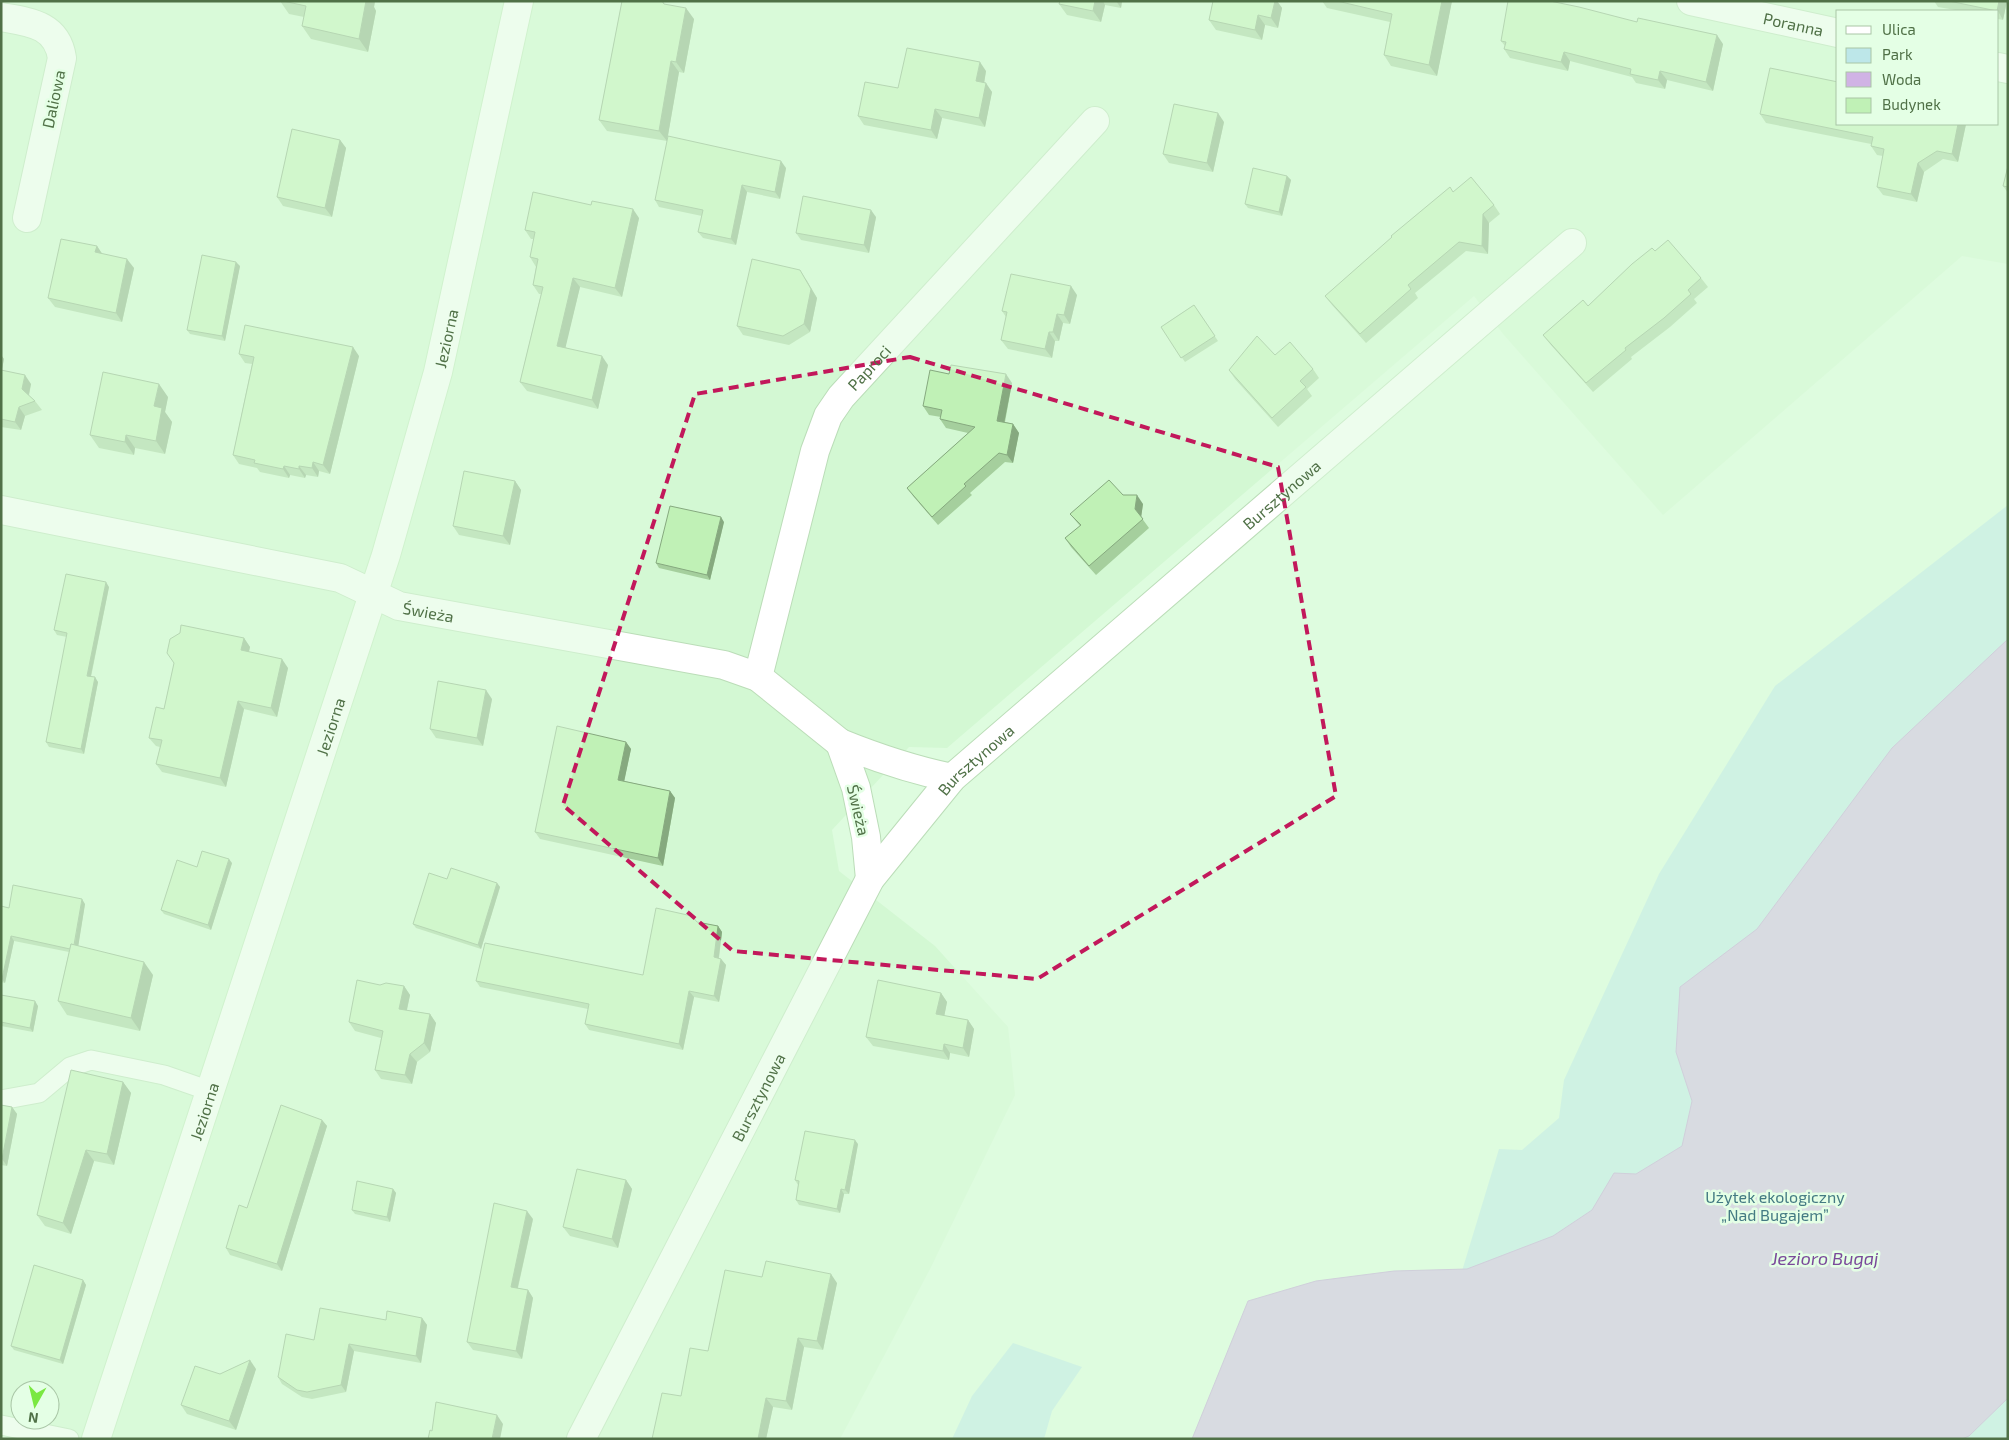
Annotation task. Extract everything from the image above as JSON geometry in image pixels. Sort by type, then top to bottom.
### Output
[{"type":"street","name":"Jeziorna","points":[[96,1439],[386,555],[438,372],[519,1]]},
{"type":"street","name":"Poranna","points":[[1691,1],[1836,33]]},
{"type":"street","name":"Daliowa","points":[[1,17],[41,26],[60,46],[62,58],[27,218]]},
{"type":"street","name":"Paproci","points":[[758,677],[816,446],[828,416],[842,397],[1095,121]]},
{"type":"street","name":"Bursztynowa","points":[[581,1439],[870,879],[952,778],[1572,243]]},
{"type":"street","name":"Świeża","points":[[1,510],[340,578],[399,606],[724,665],[758,677],[840,743],[876,758],[922,772],[952,778]]},
{"type":"street","name":"Świeża","points":[[840,743],[856,788],[866,836],[870,879]]},
{"type":"lane","points":[[1,1100],[38,1093],[70,1067],[91,1060],[164,1075],[210,1091]]},
{"type":"lane","points":[[1,1425],[68,1439]]},
{"type":"highlighted area","points":[[910,357],[1278,467],[1336,796],[1037,979],[733,951],[563,805],[695,394]]},
{"type":"shaded area","points":[[1,1],[2008,1],[2008,264],[1962,256],[1663,515],[1504,335],[1474,296],[947,748],[909,747],[832,830],[839,871],[935,946],[1008,1027],[1015,1095],[930,1269],[840,1439],[1,1439]]},
{"type":"green space","name":"Jezioro Bugaj","points":[[2008,505],[2008,1439],[1411,1439],[1499,1149],[1522,1150],[1559,1118],[1564,1080],[1659,874],[1775,686]]},
{"type":"green space","points":[[1013,1343],[1082,1367],[1052,1411],[1044,1439],[952,1439],[972,1396]]},
{"type":"water","name":"Jezioro Bugaj","points":[[2008,639],[2008,1398],[1969,1436],[1962,1439],[1192,1439],[1248,1301],[1316,1281],[1394,1271],[1467,1269],[1553,1236],[1592,1210],[1614,1173],[1636,1174],[1682,1146],[1692,1101],[1676,1052],[1680,987],[1757,929],[1892,748]]},
{"type":"building","points":[[283,1],[366,1],[359,39],[302,26],[306,6]]},
{"type":"building","points":[[622,1],[662,1],[664,4],[686,8],[676,62],[671,61],[659,131],[599,120]]},
{"type":"building","points":[[1060,1],[1095,1],[1093,11],[1059,4]]},
{"type":"building","points":[[1213,1],[1275,1],[1271,18],[1258,15],[1255,30],[1209,20]]},
{"type":"building","points":[[1337,1],[1442,1],[1429,65],[1384,55],[1392,14]]},
{"type":"building","points":[[1508,1],[1550,1],[1637,22],[1638,18],[1717,35],[1706,82],[1660,71],[1658,80],[1630,74],[1631,69],[1564,52],[1561,62],[1504,49],[1506,42],[1501,41]]},
{"type":"building","points":[[1949,1],[1999,1],[1997,10]]},
{"type":"building","points":[[907,48],[980,62],[976,81],[986,83],[979,118],[935,109],[931,130],[858,116],[865,82],[898,88]]},
{"type":"building","points":[[1770,68],[1836,82],[1836,125],[1958,125],[1952,154],[1937,151],[1918,163],[1911,194],[1877,187],[1884,149],[1871,146],[1873,137],[1760,114]]},
{"type":"building","points":[[1174,104],[1218,113],[1207,163],[1163,154]]},
{"type":"building","points":[[292,129],[340,140],[325,208],[277,197]]},
{"type":"building","points":[[668,136],[781,161],[775,192],[742,185],[731,239],[698,232],[703,210],[655,200]]},
{"type":"building","points":[[2008,166],[2008,187],[2003,186]]},
{"type":"building","points":[[1253,168],[1287,176],[1279,212],[1245,204]]},
{"type":"building","points":[[1471,177],[1494,205],[1483,214],[1482,246],[1459,242],[1408,285],[1411,289],[1360,334],[1325,296],[1391,236],[1450,187],[1453,192]]},
{"type":"building","points":[[533,192],[591,205],[592,201],[633,209],[615,288],[573,278],[557,346],[602,356],[592,400],[520,382],[543,287],[533,285],[538,259],[530,257],[535,232],[525,230]]},
{"type":"building","points":[[803,196],[871,210],[864,245],[796,233]]},
{"type":"building","points":[[61,239],[97,246],[95,252],[127,259],[116,313],[48,298]]},
{"type":"building","points":[[1668,240],[1701,278],[1688,290],[1691,294],[1586,383],[1543,335],[1583,300],[1588,306],[1632,264],[1652,248],[1655,251]]},
{"type":"building","points":[[202,255],[236,262],[222,336],[187,330]]},
{"type":"building","points":[[752,259],[800,270],[811,289],[804,324],[783,336],[737,326]]},
{"type":"building","points":[[1011,274],[1071,286],[1064,315],[1057,314],[1053,332],[1049,332],[1045,349],[1001,340],[1007,312],[1002,311]]},
{"type":"building","points":[[1194,305],[1215,336],[1181,358],[1161,327]]},
{"type":"building","points":[[245,325],[353,347],[323,465],[313,462],[312,468],[299,466],[299,469],[284,466],[283,469],[254,463],[255,460],[233,455],[254,357],[239,354]]},
{"type":"building","points":[[1257,336],[1275,355],[1290,342],[1313,369],[1300,381],[1306,387],[1272,418],[1229,370]]},
{"type":"building","points":[[951,365],[1006,374],[997,421],[1013,424],[1007,455],[999,453],[964,484],[966,486],[932,517],[907,488],[975,427],[940,419],[942,410],[923,406],[930,370],[949,374]]},
{"type":"building","points":[[1,370],[25,375],[22,389],[35,401],[19,407],[15,422],[1,419]]},
{"type":"building","points":[[103,372],[159,384],[154,406],[162,408],[156,441],[126,435],[125,442],[90,435]]},
{"type":"building","points":[[464,471],[515,481],[503,536],[453,526]]},
{"type":"building","points":[[1109,480],[1123,495],[1137,495],[1135,509],[1143,519],[1089,566],[1065,538],[1081,525],[1070,514]]},
{"type":"building","points":[[670,506],[721,517],[707,575],[656,563]]},
{"type":"building","points":[[66,574],[106,582],[87,676],[95,677],[81,749],[46,742],[67,633],[54,630]]},
{"type":"building","points":[[181,625],[244,638],[241,650],[282,659],[271,708],[238,701],[220,778],[156,764],[162,740],[149,738],[156,707],[164,709],[174,663],[167,653],[170,639],[180,633]]},
{"type":"building","points":[[438,681],[486,690],[477,738],[430,729]]},
{"type":"building","points":[[557,726],[626,742],[618,780],[670,791],[658,858],[535,832]]},
{"type":"building","points":[[202,851],[229,859],[208,925],[161,910],[177,860],[197,867]]},
{"type":"building","points":[[451,868],[497,883],[478,945],[413,924],[429,873],[447,879]]},
{"type":"building","points":[[13,885],[82,899],[74,945],[71,944],[70,949],[11,936],[2,979],[1,906],[9,908]]},
{"type":"building","points":[[656,908],[692,916],[697,922],[718,926],[714,957],[721,959],[714,996],[689,991],[679,1044],[585,1024],[589,1004],[476,981],[485,943],[643,975]]},
{"type":"building","points":[[71,944],[144,962],[131,1018],[58,1001]]},
{"type":"building","points":[[357,980],[380,985],[386,983],[404,986],[399,1009],[430,1014],[424,1043],[410,1054],[405,1075],[375,1070],[383,1031],[349,1022]]},
{"type":"building","points":[[878,980],[941,993],[936,1014],[968,1020],[963,1048],[944,1044],[943,1051],[866,1037]]},
{"type":"building","points":[[1,995],[35,1001],[30,1028],[1,1022]]},
{"type":"building","points":[[71,1070],[123,1082],[107,1154],[86,1150],[63,1223],[37,1215]]},
{"type":"building","points":[[1,1105],[12,1107],[2,1159],[1,1159]]},
{"type":"building","points":[[281,1105],[322,1120],[277,1264],[226,1248],[239,1205],[247,1208]]},
{"type":"building","points":[[805,1131],[855,1140],[845,1190],[841,1189],[837,1209],[796,1200],[799,1181],[795,1180]]},
{"type":"building","points":[[577,1169],[626,1180],[612,1239],[563,1227]]},
{"type":"building","points":[[357,1181],[393,1189],[387,1217],[352,1210]]},
{"type":"building","points":[[494,1203],[527,1211],[511,1287],[528,1290],[516,1351],[467,1342]]},
{"type":"building","points":[[766,1261],[831,1274],[817,1341],[798,1338],[786,1401],[766,1398],[758,1439],[652,1439],[662,1393],[681,1396],[690,1348],[708,1351],[725,1270],[762,1277]]},
{"type":"building","points":[[34,1265],[83,1280],[60,1360],[11,1346]]},
{"type":"building","points":[[320,1308],[386,1320],[387,1311],[422,1318],[416,1356],[349,1344],[341,1385],[307,1392],[297,1390],[278,1377],[286,1334],[314,1340]]},
{"type":"building","points":[[250,1360],[229,1421],[181,1405],[195,1366],[220,1374]]},
{"type":"building","points":[[436,1402],[497,1415],[492,1439],[428,1439],[430,1430],[432,1431]]},
{"type":"park label","name":"Użytek ekologiczny „Nad Bugajem”","points":[[1775,1205]]}]
